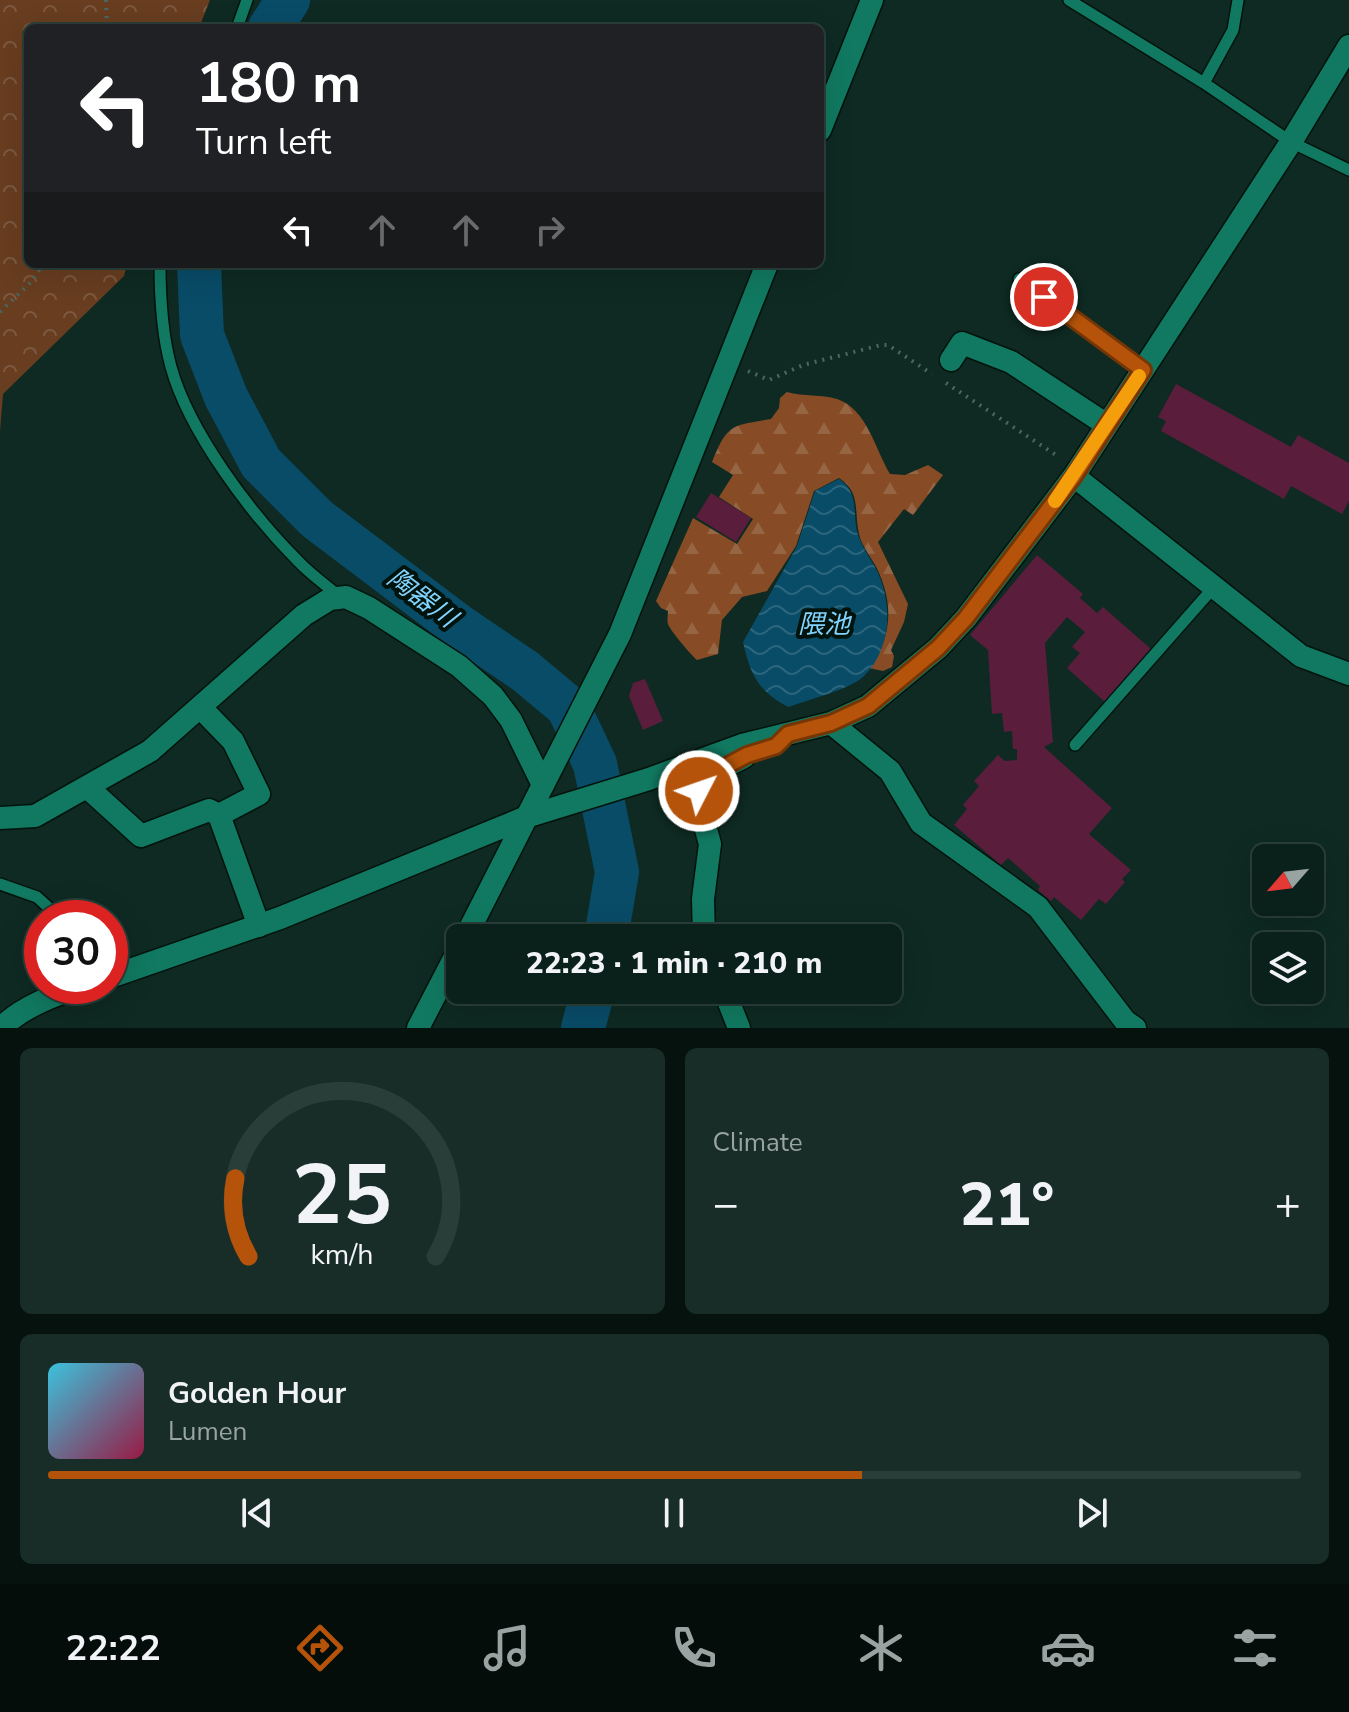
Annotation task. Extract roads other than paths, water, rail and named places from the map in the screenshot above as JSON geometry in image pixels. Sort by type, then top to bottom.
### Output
[{"type":"street","points":[[824,120],[872,0]]},
{"type":"street","points":[[128,970],[259,926],[529,816],[649,779],[742,745],[831,723],[868,706],[938,648],[966,618],[1076,473],[1291,142],[1349,46]]},
{"type":"street","points":[[472,924],[626,619],[765,268]]},
{"type":"street","points":[[951,360],[962,343],[1011,362],[1107,425]]},
{"type":"street","points":[[1076,473],[1301,656],[1349,674]]},
{"type":"street","points":[[0,818],[35,816],[150,751],[304,615],[330,599],[340,597],[369,608],[459,666],[493,696],[511,720],[543,785]]},
{"type":"street","points":[[200,707],[233,741],[259,794],[219,815]]},
{"type":"street","points":[[831,723],[890,771],[921,823],[1038,907],[1127,1026]]},
{"type":"street","points":[[704,924],[703,899],[710,844],[699,804],[699,791],[717,771],[747,755],[776,746],[788,734]]},
{"type":"street","points":[[87,787],[141,836],[209,810],[219,815],[259,926]]},
{"type":"street","points":[[418,1028],[446,974]]},
{"type":"street","points":[[1,1028],[39,1004]]},
{"type":"street","points":[[730,1004],[739,1028]]},
{"type":"lane","points":[[238,24],[247,0]]},
{"type":"lane","points":[[1069,0],[1204,83],[1291,142],[1349,170]]},
{"type":"lane","points":[[1204,83],[1233,30],[1238,0]]},
{"type":"lane","points":[[160,268],[160,299],[171,367],[205,441],[253,511],[299,563],[340,597]]},
{"type":"lane","points":[[1019,279],[1143,370]]},
{"type":"lane","points":[[1075,745],[1214,587]]},
{"type":"lane","points":[[0,884],[40,900]]},
{"type":"water","name":"隈池","points":[[839,479],[851,492],[857,532],[883,586],[887,628],[879,654],[863,677],[838,690],[788,707],[762,688],[749,663],[743,642],[797,546],[815,491]]},
{"type":"waterway","name":"陶器川","points":[[273,24],[288,0]]},
{"type":"waterway","name":"陶器川","points":[[199,268],[202,335],[226,397],[261,463],[317,519],[460,627],[525,671],[568,707],[595,764],[617,872],[608,924]]},
{"type":"waterway","name":"陶器川","points":[[583,1028],[589,1004]]}]
